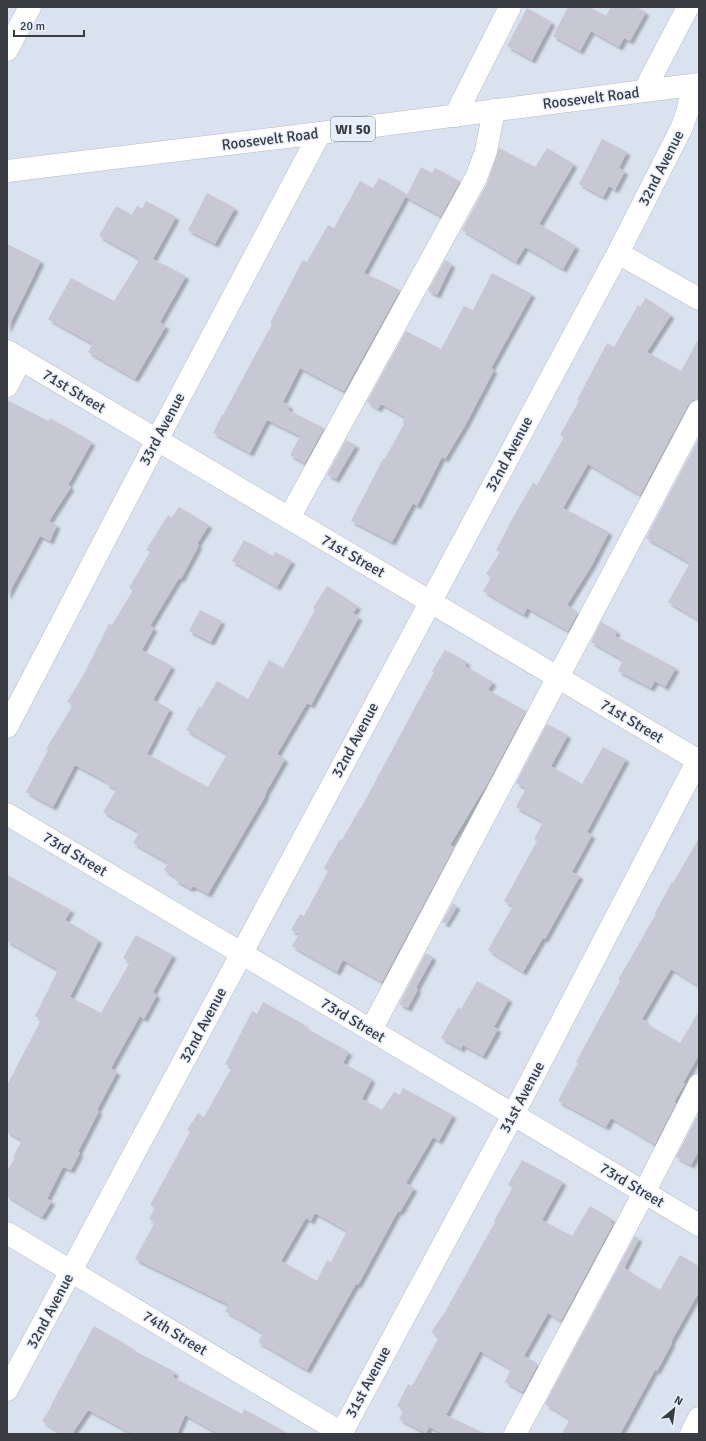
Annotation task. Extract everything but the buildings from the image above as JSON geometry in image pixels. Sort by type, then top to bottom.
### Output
[{"type":"street","points":[[7,50],[12,30],[30,7]]},
{"type":"street","points":[[455,116],[510,7]]},
{"type":"street","points":[[644,91],[688,7]]},
{"type":"street","name":"Roosevelt Road","points":[[7,171],[455,116],[696,84]]},
{"type":"street","name":"32nd Avenue","points":[[7,1390],[618,252],[682,127],[696,84]]},
{"type":"street","points":[[289,518],[476,178],[486,151],[494,110]]},
{"type":"street","name":"33rd Avenue","points":[[7,727],[320,133]]},
{"type":"street","points":[[618,252],[699,299]]},
{"type":"street","points":[[7,386],[14,355]]},
{"type":"street","name":"71st Street","points":[[14,355],[559,678],[699,759]]},
{"type":"street","points":[[371,1030],[559,678],[699,411]]},
{"type":"street","name":"31st Avenue","points":[[342,1434],[513,1115],[699,759]]},
{"type":"street","name":"73rd Street","points":[[7,814],[699,1226]]},
{"type":"street","points":[[515,1434],[644,1192],[699,1085]]},
{"type":"street","name":"74th Street","points":[[7,1233],[71,1270],[342,1434]]},
{"type":"street","points":[[691,1434],[699,1418]]}]
